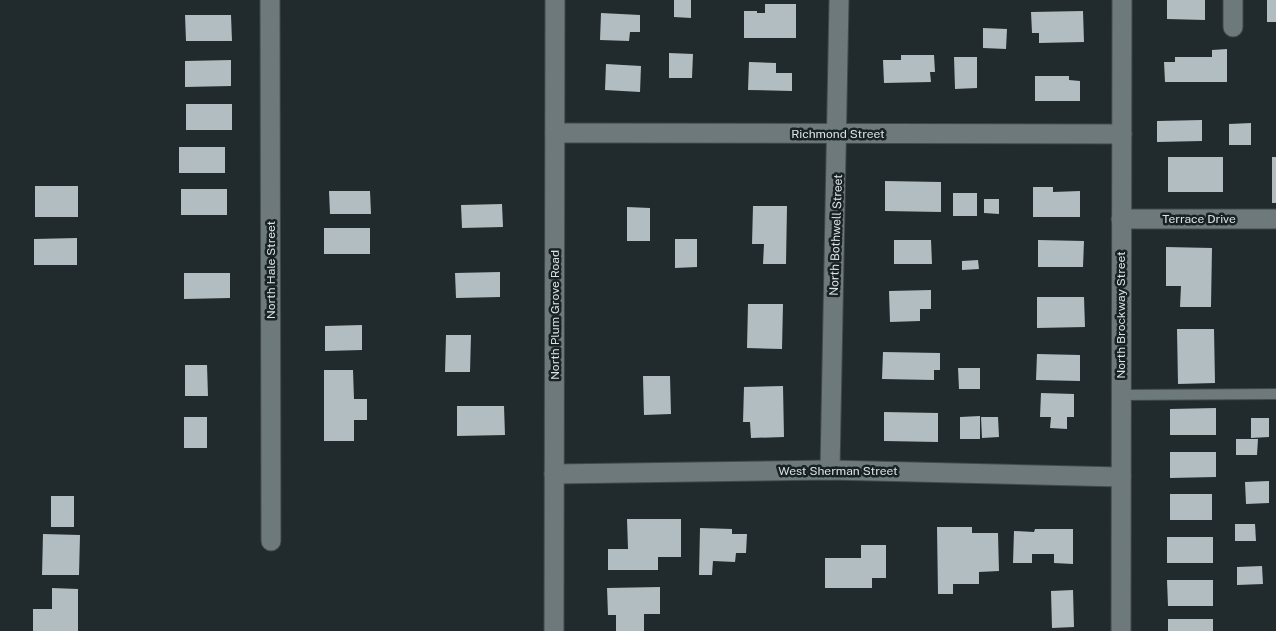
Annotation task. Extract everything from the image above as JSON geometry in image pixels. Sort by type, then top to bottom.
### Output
[{"type":"street","name":"North Hale Street","points":[[270,0],[271,541]]},
{"type":"street","name":"North Plum Grove Road","points":[[554,631],[555,0]]},
{"type":"street","name":"North Bothwell Street","points":[[830,470],[840,0]]},
{"type":"street","name":"North Brockway Street","points":[[1121,631],[1122,0]]},
{"type":"street","points":[[1233,0],[1233,26]]},
{"type":"street","name":"Richmond Street","points":[[555,133],[1122,134]]},
{"type":"street","name":"Terrace Drive","points":[[1122,219],[1276,219]]},
{"type":"street","name":"West Sherman Street","points":[[554,474],[830,470],[1121,477]]},
{"type":"lane","points":[[1121,396],[1276,394]]},
{"type":"building","points":[[674,0],[691,0],[691,18],[674,17]]},
{"type":"building","points":[[1167,0],[1205,0],[1205,20],[1167,19]]},
{"type":"building","points":[[1267,0],[1276,0],[1276,22],[1267,22]]},
{"type":"building","points":[[765,4],[796,4],[796,38],[744,38],[744,11],[765,13]]},
{"type":"building","points":[[1083,11],[1084,42],[1039,43],[1039,33],[1032,33],[1031,12]]},
{"type":"building","points":[[601,13],[640,15],[640,32],[630,32],[629,41],[600,40]]},
{"type":"building","points":[[185,15],[231,15],[232,41],[186,41]]},
{"type":"building","points":[[983,28],[1007,29],[1006,49],[983,48]]},
{"type":"building","points":[[1227,49],[1227,82],[1165,82],[1164,62],[1175,62],[1175,57],[1212,57],[1212,50]]},
{"type":"building","points":[[669,53],[693,54],[692,78],[669,78]]},
{"type":"building","points":[[901,55],[934,55],[935,72],[930,72],[931,82],[884,83],[883,60],[901,60]]},
{"type":"building","points":[[954,57],[977,57],[977,88],[955,89]]},
{"type":"building","points":[[231,60],[231,86],[185,87],[185,61]]},
{"type":"building","points":[[749,62],[776,63],[776,73],[792,73],[792,91],[748,90]]},
{"type":"building","points":[[606,64],[641,66],[640,92],[605,90]]},
{"type":"building","points":[[1035,76],[1069,76],[1069,80],[1080,81],[1080,101],[1035,101]]},
{"type":"building","points":[[186,104],[232,104],[232,130],[186,130]]},
{"type":"building","points":[[1202,120],[1202,141],[1157,142],[1157,121]]},
{"type":"building","points":[[1251,123],[1251,145],[1229,145],[1229,124]]},
{"type":"building","points":[[179,147],[225,147],[225,173],[179,173]]},
{"type":"building","points":[[1168,157],[1223,157],[1223,192],[1168,192]]},
{"type":"building","points":[[1272,157],[1276,157],[1276,203],[1272,203]]},
{"type":"building","points":[[885,181],[941,182],[941,212],[885,211]]},
{"type":"building","points":[[35,186],[78,186],[78,217],[35,217]]},
{"type":"building","points":[[1033,187],[1053,187],[1053,192],[1080,191],[1080,217],[1033,217]]},
{"type":"building","points":[[181,189],[227,189],[227,215],[181,215]]},
{"type":"building","points":[[329,191],[370,191],[371,214],[330,214]]},
{"type":"building","points":[[953,193],[977,193],[977,216],[953,216]]},
{"type":"building","points":[[984,199],[999,199],[999,214],[984,213]]},
{"type":"building","points":[[502,204],[503,227],[462,228],[461,205]]},
{"type":"building","points":[[753,206],[787,206],[786,264],[763,264],[764,244],[752,244]]},
{"type":"building","points":[[627,207],[650,208],[650,241],[627,241]]},
{"type":"building","points":[[324,228],[370,228],[370,254],[324,254]]},
{"type":"building","points":[[77,238],[77,265],[34,265],[34,239]]},
{"type":"building","points":[[675,239],[697,239],[697,267],[675,268]]},
{"type":"building","points":[[894,240],[931,240],[932,264],[894,264]]},
{"type":"building","points":[[1038,240],[1084,241],[1083,267],[1038,267]]},
{"type":"building","points":[[1166,247],[1212,248],[1211,307],[1180,307],[1181,286],[1166,286]]},
{"type":"building","points":[[978,260],[979,269],[962,270],[962,261]]},
{"type":"building","points":[[500,272],[500,297],[456,298],[455,273]]},
{"type":"building","points":[[184,273],[230,273],[230,298],[184,299]]},
{"type":"building","points":[[931,290],[931,309],[920,309],[920,321],[890,322],[889,291]]},
{"type":"building","points":[[1037,297],[1084,297],[1085,327],[1037,328]]},
{"type":"building","points":[[748,304],[783,304],[782,349],[747,348]]},
{"type":"building","points":[[362,325],[362,350],[325,351],[325,326]]},
{"type":"building","points":[[1177,329],[1214,329],[1215,383],[1178,384]]},
{"type":"building","points":[[446,335],[471,335],[470,372],[445,372]]},
{"type":"building","points":[[883,352],[940,353],[940,370],[934,370],[934,380],[882,379]]},
{"type":"building","points":[[1037,354],[1080,355],[1080,381],[1036,380]]},
{"type":"building","points":[[185,365],[207,365],[208,396],[185,396]]},
{"type":"building","points":[[958,368],[980,368],[980,389],[959,389]]},
{"type":"building","points":[[324,370],[353,370],[354,399],[367,399],[367,420],[354,420],[354,441],[324,441]]},
{"type":"building","points":[[643,376],[670,376],[671,414],[644,415]]},
{"type":"building","points":[[783,386],[784,437],[751,438],[750,422],[743,422],[744,387]]},
{"type":"building","points":[[1041,393],[1074,394],[1074,417],[1067,417],[1067,429],[1050,428],[1051,417],[1040,417]]},
{"type":"building","points":[[457,406],[504,406],[505,435],[457,436]]},
{"type":"building","points":[[1216,408],[1216,435],[1170,435],[1170,409]]},
{"type":"building","points":[[884,412],[938,413],[938,442],[884,441]]},
{"type":"building","points":[[980,416],[980,439],[960,439],[960,417]]},
{"type":"building","points":[[184,417],[207,417],[207,448],[184,448]]},
{"type":"building","points":[[981,417],[998,417],[999,437],[982,438]]},
{"type":"building","points":[[1251,418],[1269,418],[1269,437],[1251,438]]},
{"type":"building","points":[[1236,439],[1258,439],[1257,455],[1236,455]]},
{"type":"building","points":[[1170,452],[1216,452],[1216,477],[1170,478]]},
{"type":"building","points":[[1269,481],[1269,503],[1246,504],[1245,482]]},
{"type":"building","points":[[1170,494],[1212,494],[1212,520],[1170,520]]},
{"type":"building","points":[[51,496],[74,496],[74,527],[51,527]]},
{"type":"building","points":[[627,519],[681,519],[681,557],[658,557],[658,570],[608,570],[608,549],[628,549]]},
{"type":"building","points":[[1235,524],[1255,524],[1256,541],[1235,541]]},
{"type":"building","points":[[937,527],[972,527],[972,533],[998,533],[999,571],[979,572],[979,584],[953,584],[953,594],[938,594]]},
{"type":"building","points":[[700,528],[732,529],[732,534],[747,534],[746,553],[736,553],[735,562],[713,561],[712,575],[699,575]]},
{"type":"building","points":[[1035,529],[1073,529],[1073,564],[1054,563],[1054,554],[1032,554],[1032,563],[1013,563],[1014,531],[1034,532]]},
{"type":"building","points":[[43,534],[80,535],[79,575],[42,575]]},
{"type":"building","points":[[1167,537],[1213,537],[1213,563],[1167,563]]},
{"type":"building","points":[[861,545],[886,545],[886,578],[872,578],[872,588],[825,588],[825,558],[861,558]]},
{"type":"building","points":[[1262,566],[1263,584],[1237,585],[1237,567]]},
{"type":"building","points":[[1167,580],[1213,580],[1213,606],[1168,606]]},
{"type":"building","points":[[660,587],[660,614],[644,614],[644,631],[616,631],[616,615],[608,615],[607,588]]},
{"type":"building","points":[[52,588],[78,589],[78,631],[33,631],[33,609],[52,609]]},
{"type":"building","points":[[1073,590],[1074,627],[1052,628],[1051,591]]},
{"type":"building","points":[[1168,619],[1213,619],[1213,631],[1168,631]]}]
